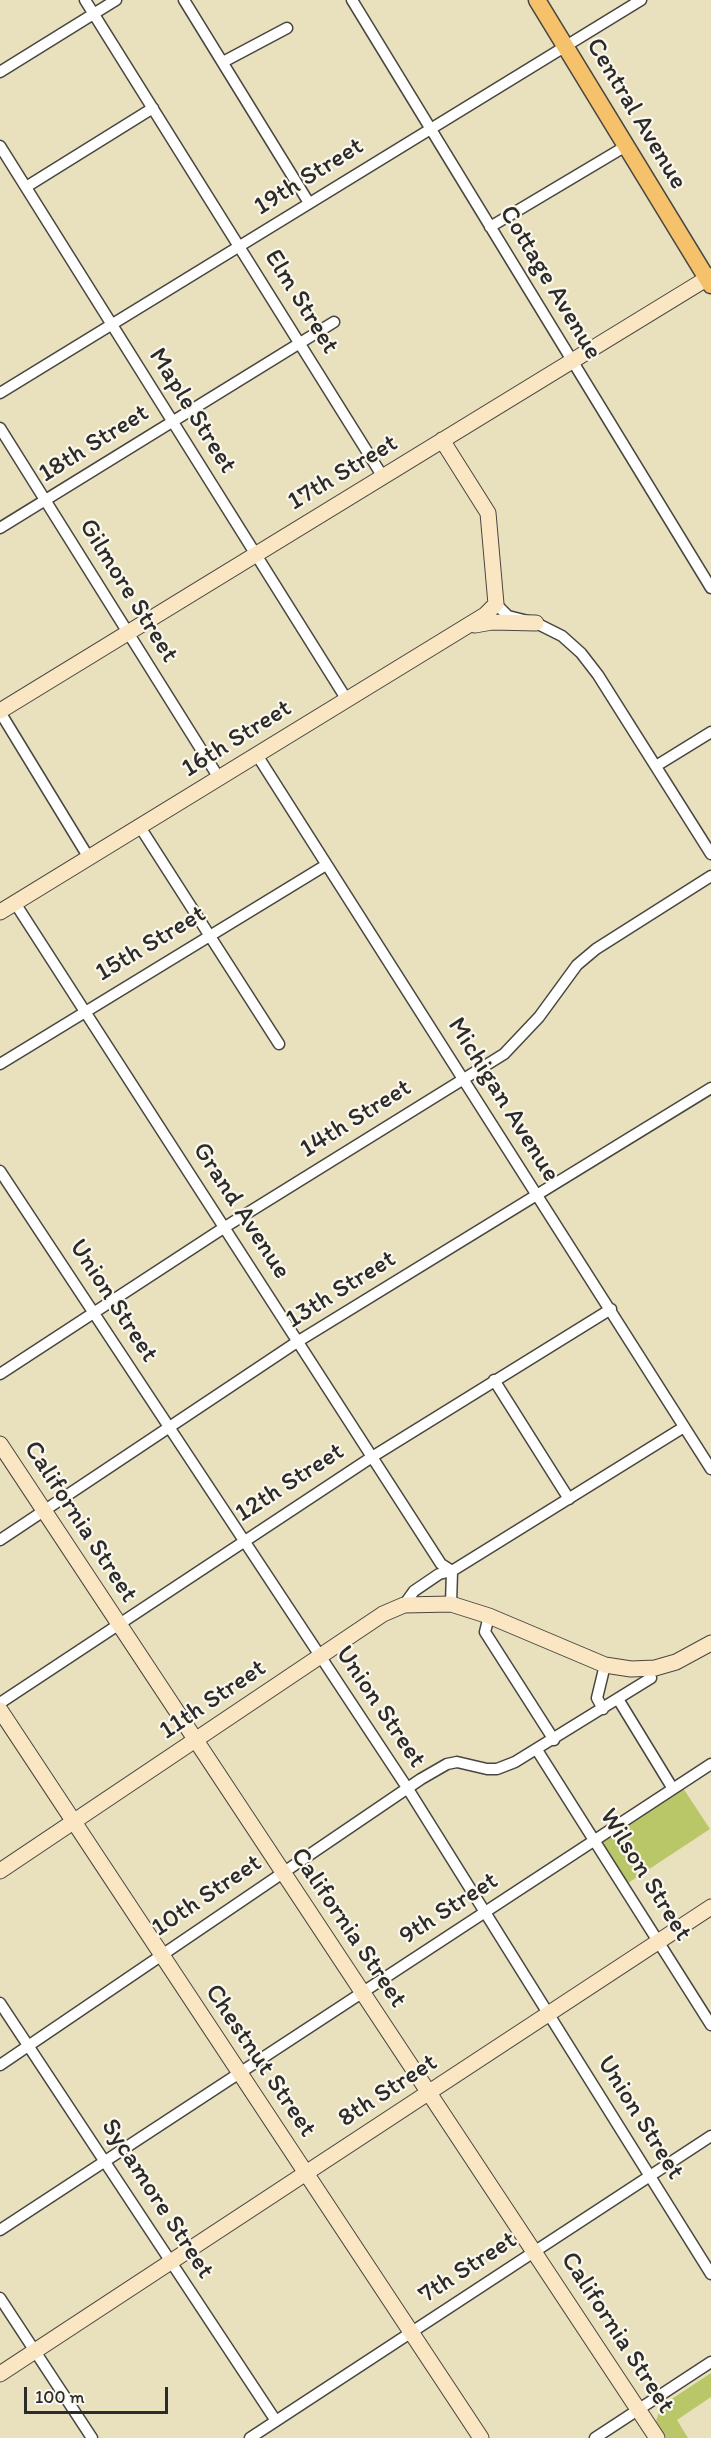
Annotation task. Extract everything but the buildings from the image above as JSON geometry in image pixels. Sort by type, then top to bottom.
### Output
[{"type":"main road","name":"Central Avenue","points":[[537,0],[710,280]]},
{"type":"street","name":"Elm Street","points":[[85,0],[383,477]]},
{"type":"street","points":[[0,72],[116,0]]},
{"type":"street","points":[[184,0],[309,203]]},
{"type":"street","name":"Cottage Avenue","points":[[352,0],[711,588]]},
{"type":"street","name":"19th Street","points":[[0,393],[641,0]]},
{"type":"street","points":[[223,62],[286,28]]},
{"type":"street","points":[[26,187],[153,108]]},
{"type":"street","name":"Maple Street","points":[[0,146],[347,700]]},
{"type":"street","points":[[490,227],[626,146]]},
{"type":"street","name":"17th Street","points":[[0,712],[571,361],[710,280]]},
{"type":"street","name":"18th Street","points":[[0,528],[334,322]]},
{"type":"street","name":"Gilmore Street","points":[[0,428],[219,778]]},
{"type":"street","points":[[442,440],[488,513],[496,604],[508,616],[536,623],[562,636],[581,653],[711,854]]},
{"type":"street","name":"16th Street","points":[[0,912],[466,627],[485,615],[496,604]]},
{"type":"street","points":[[466,627],[492,622],[536,623]]},
{"type":"street","points":[[0,712],[89,858]]},
{"type":"street","points":[[656,766],[711,732]]},
{"type":"street","name":"Michigan Avenue","points":[[257,755],[711,1469]]},
{"type":"street","points":[[140,827],[279,1044]]},
{"type":"street","name":"15th Street","points":[[0,1064],[326,865]]},
{"type":"street","name":"14th Street","points":[[0,1374],[225,1227],[504,1054],[523,1036],[567,976],[584,960],[711,876]]},
{"type":"street","name":"Grand Avenue","points":[[15,903],[441,1564],[452,1571]]},
{"type":"street","name":"13th Street","points":[[0,1540],[297,1342],[711,1088]]},
{"type":"street","name":"Union Street","points":[[0,1171],[408,1789],[711,2274]]},
{"type":"street","name":"12th Street","points":[[0,1703],[372,1457],[610,1309]]},
{"type":"street","points":[[494,1380],[569,1499]]},
{"type":"street","name":"11th Street","points":[[0,1872],[383,1614],[404,1605],[414,1592],[439,1574],[452,1571],[684,1427]]},
{"type":"street","name":"California Street","points":[[0,1444],[657,2438]]},
{"type":"street","points":[[451,1604],[452,1571]]},
{"type":"street","points":[[404,1605],[451,1604],[489,1616],[605,1665],[653,1673]]},
{"type":"street","points":[[489,1616],[485,1632],[554,1740]]},
{"type":"street","name":"10th Street","points":[[0,2065],[447,1764],[456,1762],[497,1769],[554,1740],[618,1699],[653,1673],[711,1643]]},
{"type":"street","points":[[603,1709],[597,1698],[605,1665]]},
{"type":"street","points":[[618,1699],[673,1789]]},
{"type":"street","name":"Chestnut Street","points":[[0,1710],[481,2438]]},
{"type":"street","name":"Wilson Street","points":[[537,1750],[711,2025]]},
{"type":"street","name":"9th Street","points":[[0,2230],[711,1764]]},
{"type":"street","name":"8th Street","points":[[0,2374],[711,1907]]},
{"type":"street","name":"Sycamore Street","points":[[0,2003],[276,2421]]},
{"type":"street","name":"7th Street","points":[[250,2438],[711,2136]]},
{"type":"street","points":[[0,2298],[92,2438]]},
{"type":"street","points":[[595,2438],[711,2362]]},
{"type":"green space","points":[[683,1788],[710,1829],[628,1883],[601,1841]]},
{"type":"green space","points":[[711,2373],[711,2397],[677,2420],[688,2438],[666,2438],[656,2421],[661,2406]]}]
